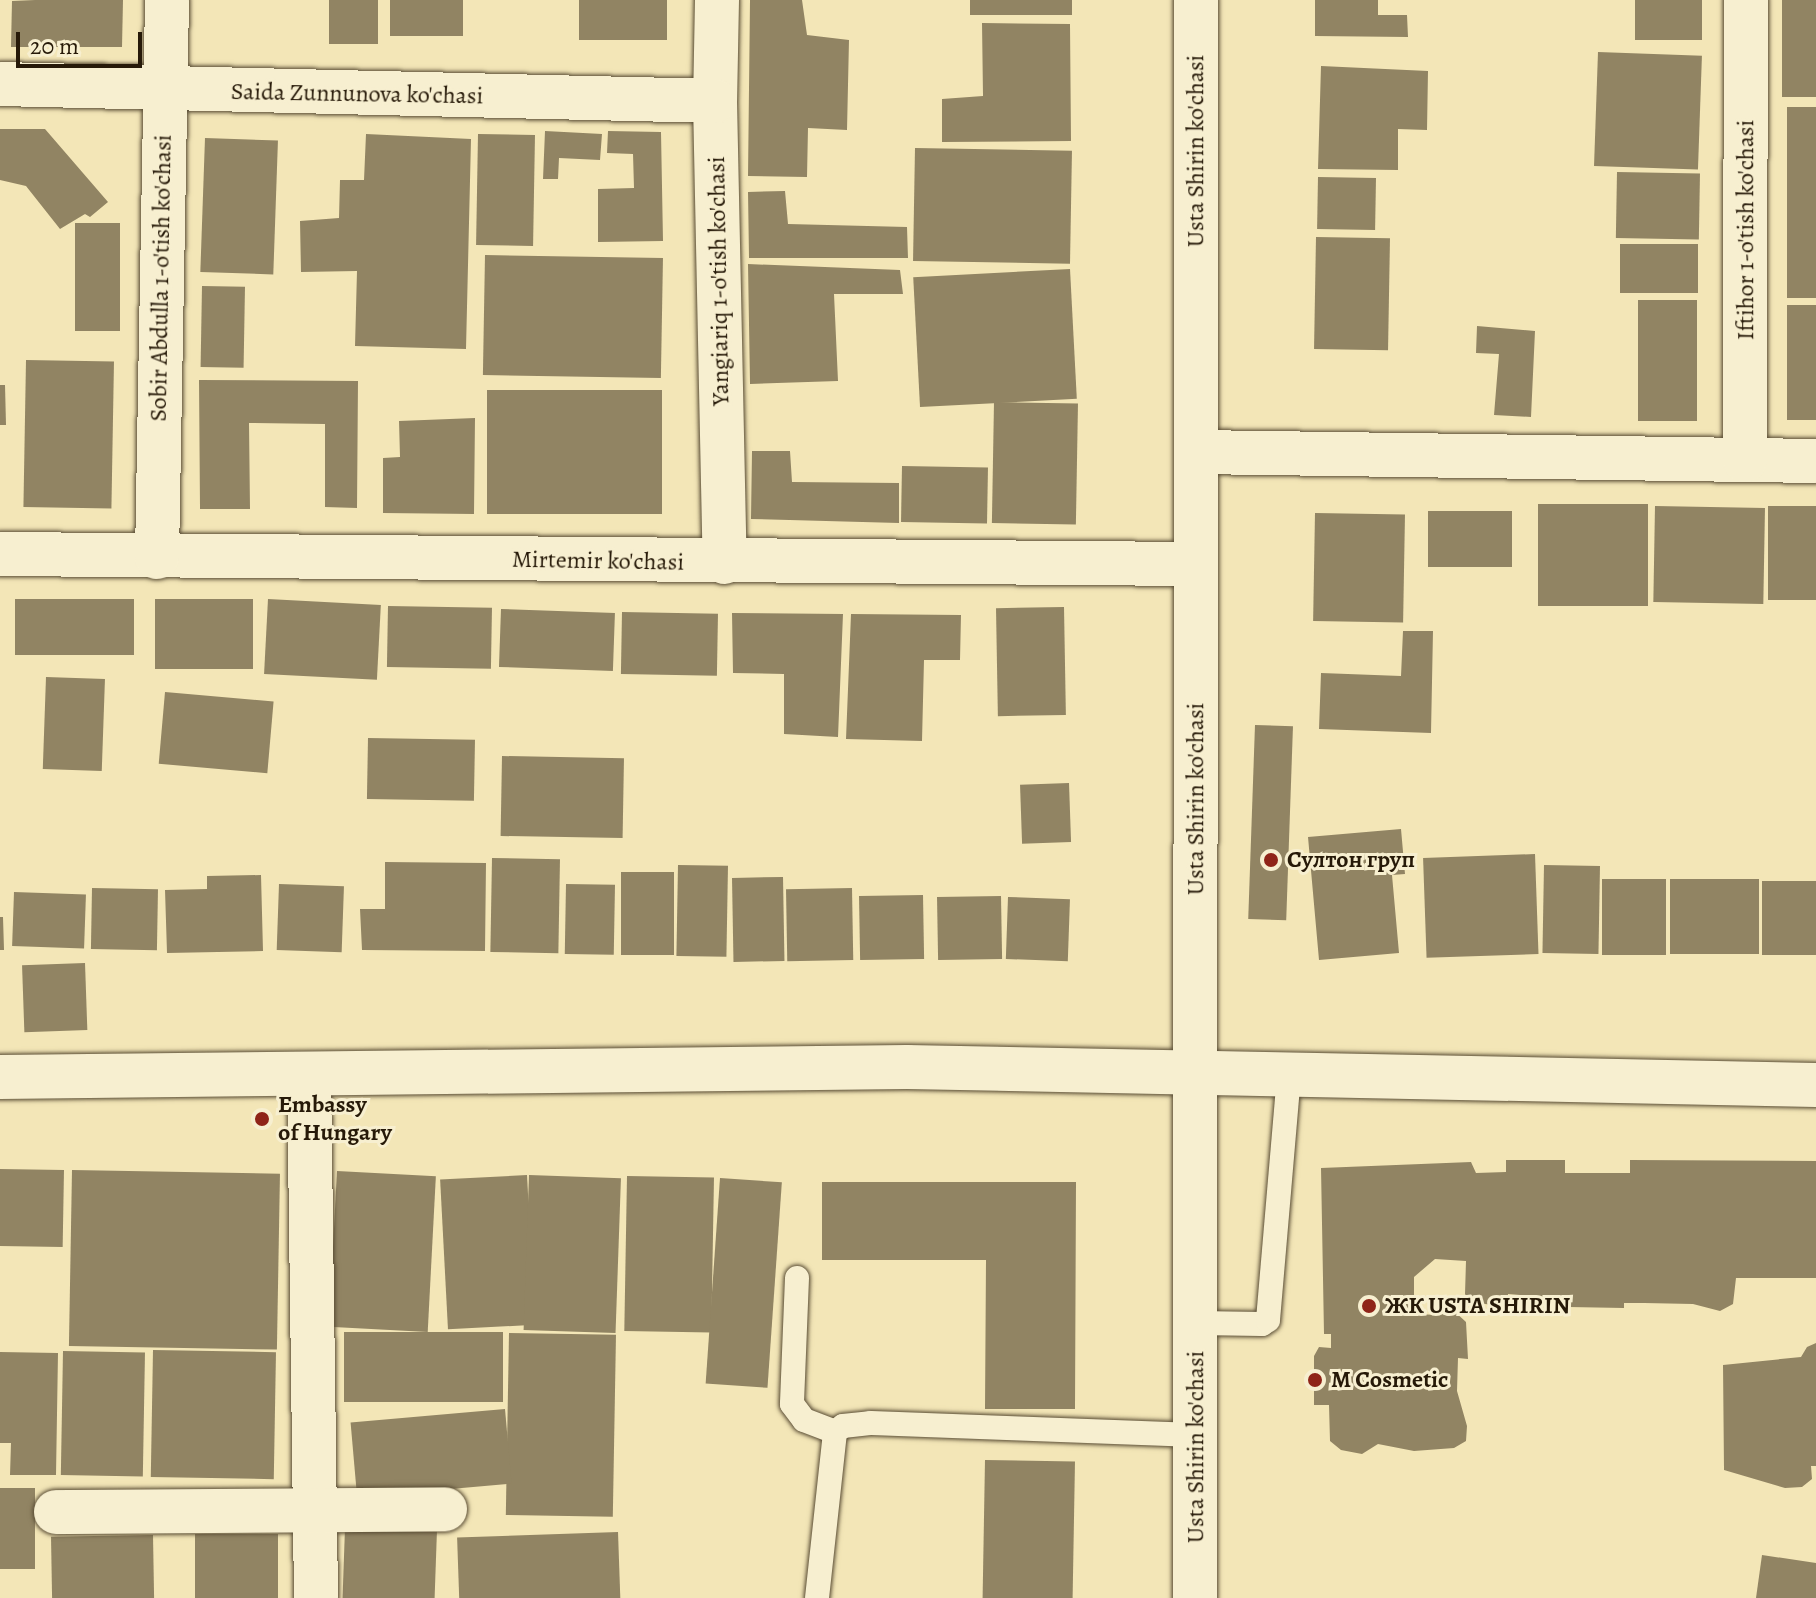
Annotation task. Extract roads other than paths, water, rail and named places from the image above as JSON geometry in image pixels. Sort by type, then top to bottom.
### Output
[{"type":"street","name":"Sobir Abdulla 1-o'tish ko'chasi","points":[[157,557],[167,0]]},
{"type":"street","name":"Yangiariq 1-o'tish ko'chasi","points":[[717,0],[715,101],[725,562]]},
{"type":"street","name":"Usta Shirin ko'chasi","points":[[1195,1598],[1196,0]]},
{"type":"street","name":"Iftihor 1-o'tish ko'chasi","points":[[1745,460],[1746,0]]},
{"type":"street","name":"Saida Zunnunova ko'chasi","points":[[0,84],[715,101]]},
{"type":"street","points":[[1196,452],[1816,461]]},
{"type":"street","name":"Mirtemir ko'chasi","points":[[0,554],[1196,564]]},
{"type":"street","points":[[0,1077],[309,1076],[907,1067],[1816,1085]]},
{"type":"street","points":[[309,1076],[316,1598]]},
{"type":"street","points":[[56,1512],[445,1509]]},
{"type":"lane","points":[[1197,1323],[1262,1324],[1268,1320],[1289,1074]]},
{"type":"lane","points":[[797,1278],[792,1404],[804,1420],[835,1432]]},
{"type":"lane","points":[[817,1598],[835,1432],[843,1426],[870,1423],[1197,1435]]},
{"type":"place","name":"Султон груп","points":[[1271,860]]},
{"type":"place","name":"Embassy of Hungary","points":[[262,1119]]},
{"type":"place","name":"ЖК USTA SHIRIN","points":[[1369,1306]]},
{"type":"place","name":"M Cosmetic","points":[[1315,1380]]}]
